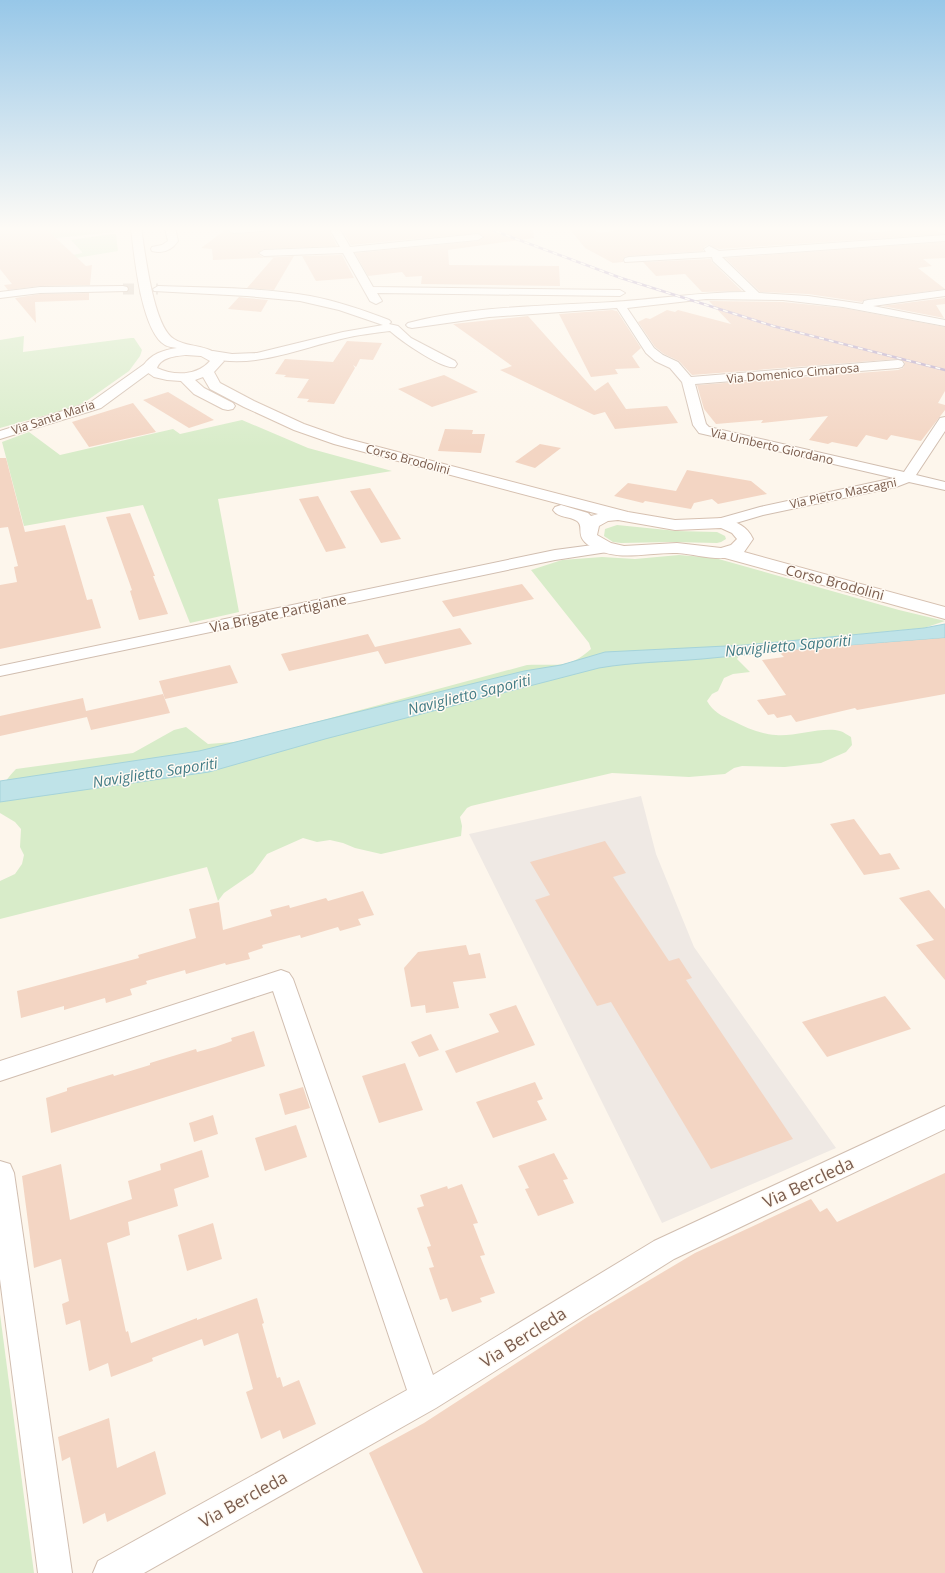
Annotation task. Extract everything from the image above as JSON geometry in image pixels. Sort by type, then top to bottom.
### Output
[{"type":"main road","points":[[149,301],[150,309],[157,325],[169,342],[209,362]]},
{"type":"main road","points":[[153,358],[181,351],[209,362]]},
{"type":"main road","name":"Corso Brodolini","points":[[153,358],[151,370],[156,373],[179,377],[199,391],[234,409],[286,432],[328,447],[571,513],[587,521],[589,537],[598,544],[608,548],[630,551],[678,548],[724,552],[945,613]]},
{"type":"main road","name":"Corso Brodolini","points":[[179,377],[209,362],[216,386],[249,404],[299,427],[340,441],[625,516],[675,525],[719,523],[730,525],[741,537],[945,601]]},
{"type":"main road","name":"Corso Brodolini","points":[[589,530],[591,524],[601,518],[625,516]]},
{"type":"main road","name":"Corso Brodolini","points":[[724,552],[737,550],[741,537]]},
{"type":"street","points":[[315,301],[396,322]]},
{"type":"street","points":[[378,301],[381,306],[382,312],[396,322],[406,340],[451,364]]},
{"type":"street","points":[[209,362],[234,361],[257,357],[370,330],[396,322],[437,320],[527,310],[659,301]]},
{"type":"street","points":[[829,301],[852,304],[917,319],[945,323]]},
{"type":"street","points":[[852,304],[874,301]]},
{"type":"street","name":"Via Umberto Giordano","points":[[620,305],[650,350],[659,358],[674,365],[688,382],[700,425],[704,430],[945,486]]},
{"type":"street","points":[[356,312],[381,306]]},
{"type":"street","name":"Via Santa Maria","points":[[0,435],[96,405],[125,384],[153,358]]},
{"type":"street","name":"Via Domenico Cimarosa","points":[[688,382],[898,364]]},
{"type":"street","name":"Via Santa Maria","points":[[125,384],[147,379],[179,377]]},
{"type":"street","name":"Via Pietro Mascagni","points":[[719,523],[760,511],[896,483],[908,477],[945,421]]},
{"type":"street","name":"Via Pietro Mascagni","points":[[741,537],[760,511]]},
{"type":"street","name":"Via Brigate Partigiane","points":[[555,555],[589,530]]},
{"type":"street","name":"Via Brigate Partigiane","points":[[0,671],[555,555],[608,548]]},
{"type":"street","points":[[0,1071],[281,979],[425,1397]]},
{"type":"street","name":"Via Bercleda","points":[[110,1573],[425,1397],[664,1250],[945,1117]]},
{"type":"street","points":[[0,1173],[55,1573]]},
{"type":"shaded area","points":[[641,796],[656,854],[694,947],[836,1148],[662,1223],[469,834]]},
{"type":"green space","points":[[24,336],[23,352],[131,338],[134,338],[142,350],[140,356],[129,371],[85,402],[71,408],[0,428],[0,340]]},
{"type":"green space","points":[[242,420],[308,448],[392,471],[218,499],[239,612],[190,623],[143,505],[24,526],[2,442],[29,432],[60,455],[173,429],[180,434]]},
{"type":"green space","points":[[617,525],[677,531],[717,532],[725,536],[726,539],[717,543],[613,542],[604,536],[605,529]]},
{"type":"green space","points":[[679,555],[715,558],[899,610],[945,621],[924,628],[746,645],[737,659],[750,672],[733,674],[724,678],[718,691],[712,694],[707,701],[709,705],[725,717],[759,732],[776,735],[791,735],[833,730],[841,731],[851,737],[852,745],[846,752],[821,763],[785,767],[742,766],[734,768],[725,774],[689,777],[612,773],[471,806],[467,808],[460,817],[462,826],[461,836],[381,854],[330,840],[317,842],[303,838],[267,854],[253,873],[224,893],[218,901],[207,867],[0,919],[0,881],[15,874],[22,864],[24,855],[20,847],[21,829],[15,822],[0,813],[2,789],[4,784],[16,769],[133,753],[174,730],[186,727],[208,744],[246,741],[527,665],[553,665],[567,663],[582,656],[591,649],[589,643],[531,570],[562,560],[602,557],[635,559]]},
{"type":"green space","points":[[0,1314],[34,1573],[0,1573]]},
{"type":"water","name":"Naviglietto Saporiti","points":[[945,624],[945,638],[702,659],[638,663],[599,668],[325,739],[209,772],[0,802],[0,781],[199,751],[524,671],[561,665],[605,652],[746,645],[924,628]]},
{"type":"building","points":[[18,301],[51,301],[35,302],[36,323]]},
{"type":"building","points":[[235,301],[267,301],[261,312],[228,309]]},
{"type":"building","points":[[709,301],[783,302],[843,308],[945,327],[945,391],[938,403],[945,405],[945,410],[921,441],[891,435],[887,440],[866,435],[857,447],[832,442],[828,444],[809,440],[828,416],[761,423],[763,420],[716,424],[704,409],[697,385],[898,370],[903,368],[905,363],[898,359],[692,375],[679,361],[664,354],[655,347],[638,322],[646,318],[650,319],[667,310],[675,312],[678,310],[731,324]]},
{"type":"building","points":[[918,301],[945,301],[945,304],[936,305],[944,318],[882,306]]},
{"type":"building","points":[[612,310],[617,311],[641,348],[632,356],[640,368],[615,369],[618,374],[591,377],[559,314]]},
{"type":"building","points":[[528,316],[595,391],[608,382],[626,409],[667,406],[678,423],[615,429],[605,412],[594,415],[500,370],[512,366],[453,324]]},
{"type":"building","points":[[347,341],[382,343],[373,360],[360,359],[356,367],[353,365],[355,368],[334,404],[307,402],[309,399],[297,398],[309,379],[284,377],[286,375],[275,374],[285,359],[333,362]]},
{"type":"building","points":[[444,375],[478,392],[432,407],[398,389]]},
{"type":"building","points":[[168,392],[214,420],[189,428],[143,400]]},
{"type":"building","points":[[133,403],[156,432],[89,447],[72,422]]},
{"type":"building","points":[[445,429],[473,430],[472,434],[485,434],[481,453],[438,451]]},
{"type":"building","points":[[540,444],[561,448],[535,468],[515,462]]},
{"type":"building","points":[[0,458],[6,458],[25,532],[65,525],[87,600],[92,599],[101,628],[0,649],[0,585],[17,582],[14,567],[18,566],[8,527],[0,528]]},
{"type":"building","points":[[687,470],[751,481],[767,494],[718,504],[712,499],[694,503],[691,509],[645,501],[643,503],[614,496],[628,483],[676,491]]},
{"type":"building","points":[[370,488],[401,539],[381,543],[350,491]]},
{"type":"building","points":[[318,496],[346,548],[326,552],[299,499]]},
{"type":"building","points":[[130,513],[155,576],[153,576],[168,614],[139,620],[130,591],[132,590],[106,517]]},
{"type":"building","points":[[522,584],[534,599],[453,617],[442,601]]},
{"type":"building","points":[[460,628],[472,644],[385,664],[378,651],[289,671],[281,654],[368,634],[375,647]]},
{"type":"building","points":[[945,638],[945,694],[857,710],[855,708],[796,722],[791,715],[777,718],[774,714],[768,715],[757,700],[786,695],[762,660],[784,657],[778,651]]},
{"type":"building","points":[[230,665],[238,683],[165,699],[159,681]]},
{"type":"building","points":[[163,694],[170,713],[91,730],[87,717],[0,736],[0,716],[83,698],[86,711]]},
{"type":"building","points":[[854,819],[880,855],[890,853],[900,869],[864,875],[830,824]]},
{"type":"building","points":[[605,841],[626,873],[613,877],[669,961],[679,958],[692,978],[686,980],[793,1139],[711,1169],[611,1002],[597,1006],[535,900],[550,895],[530,862]]},
{"type":"building","points":[[929,890],[945,909],[945,980],[916,945],[934,940],[899,898]]},
{"type":"building","points":[[363,891],[374,915],[358,919],[361,925],[340,931],[338,927],[301,938],[300,935],[262,945],[263,948],[248,953],[250,959],[226,965],[225,963],[186,974],[185,970],[146,981],[147,984],[130,989],[132,995],[106,1003],[105,998],[64,1010],[64,1006],[21,1018],[17,991],[139,958],[138,955],[196,938],[189,909],[219,902],[223,930],[272,916],[270,910],[289,905],[290,908],[326,898],[328,901]]},
{"type":"building","points":[[466,945],[469,955],[480,953],[486,978],[453,982],[459,1008],[426,1013],[425,1005],[411,1007],[404,968],[418,952]]},
{"type":"building","points":[[885,996],[911,1029],[827,1057],[802,1022]]},
{"type":"building","points":[[516,1005],[535,1045],[456,1073],[445,1051],[499,1032],[489,1014]]},
{"type":"building","points":[[254,1031],[265,1066],[51,1133],[46,1098],[67,1091],[67,1088],[113,1074],[114,1076],[196,1049],[197,1052],[215,1047],[232,1041],[231,1038]]},
{"type":"building","points":[[431,1034],[439,1050],[419,1057],[411,1042]]},
{"type":"building","points":[[405,1063],[423,1110],[379,1123],[362,1076]]},
{"type":"building","points":[[535,1082],[543,1099],[537,1101],[547,1120],[493,1138],[476,1102]]},
{"type":"building","points":[[303,1087],[310,1108],[285,1115],[279,1094]]},
{"type":"building","points":[[213,1115],[218,1134],[194,1142],[189,1123]]},
{"type":"building","points":[[296,1125],[307,1157],[265,1171],[255,1138]]},
{"type":"building","points":[[202,1150],[209,1177],[174,1189],[178,1206],[128,1222],[130,1235],[107,1243],[126,1332],[128,1331],[131,1343],[197,1318],[197,1320],[257,1298],[264,1323],[262,1324],[277,1378],[280,1377],[283,1387],[299,1380],[316,1424],[283,1439],[280,1430],[261,1439],[246,1392],[253,1389],[238,1333],[204,1346],[202,1339],[152,1358],[153,1361],[111,1377],[108,1363],[89,1371],[80,1320],[66,1325],[62,1304],[69,1301],[61,1259],[34,1268],[22,1176],[61,1164],[70,1220],[132,1199],[128,1181],[161,1170],[160,1164]]},
{"type":"building","points":[[554,1153],[568,1179],[563,1180],[574,1203],[538,1216],[525,1189],[529,1188],[518,1166]]},
{"type":"building","points":[[945,1173],[945,1573],[423,1573],[369,1453],[424,1423],[589,1316],[695,1253],[811,1199],[820,1212],[827,1208],[837,1222]]},
{"type":"building","points":[[462,1184],[478,1223],[473,1224],[485,1255],[480,1256],[495,1293],[480,1298],[482,1302],[452,1312],[447,1298],[440,1300],[429,1268],[434,1267],[427,1247],[431,1246],[417,1208],[424,1206],[420,1195],[447,1186],[448,1189]]},
{"type":"building","points":[[213,1223],[222,1259],[187,1271],[178,1235]]},
{"type":"building","points":[[109,1418],[117,1468],[155,1451],[166,1494],[107,1522],[105,1513],[83,1524],[70,1457],[62,1461],[58,1437]]},
{"type":"railway","points":[[695,301],[773,326],[945,370]]}]
